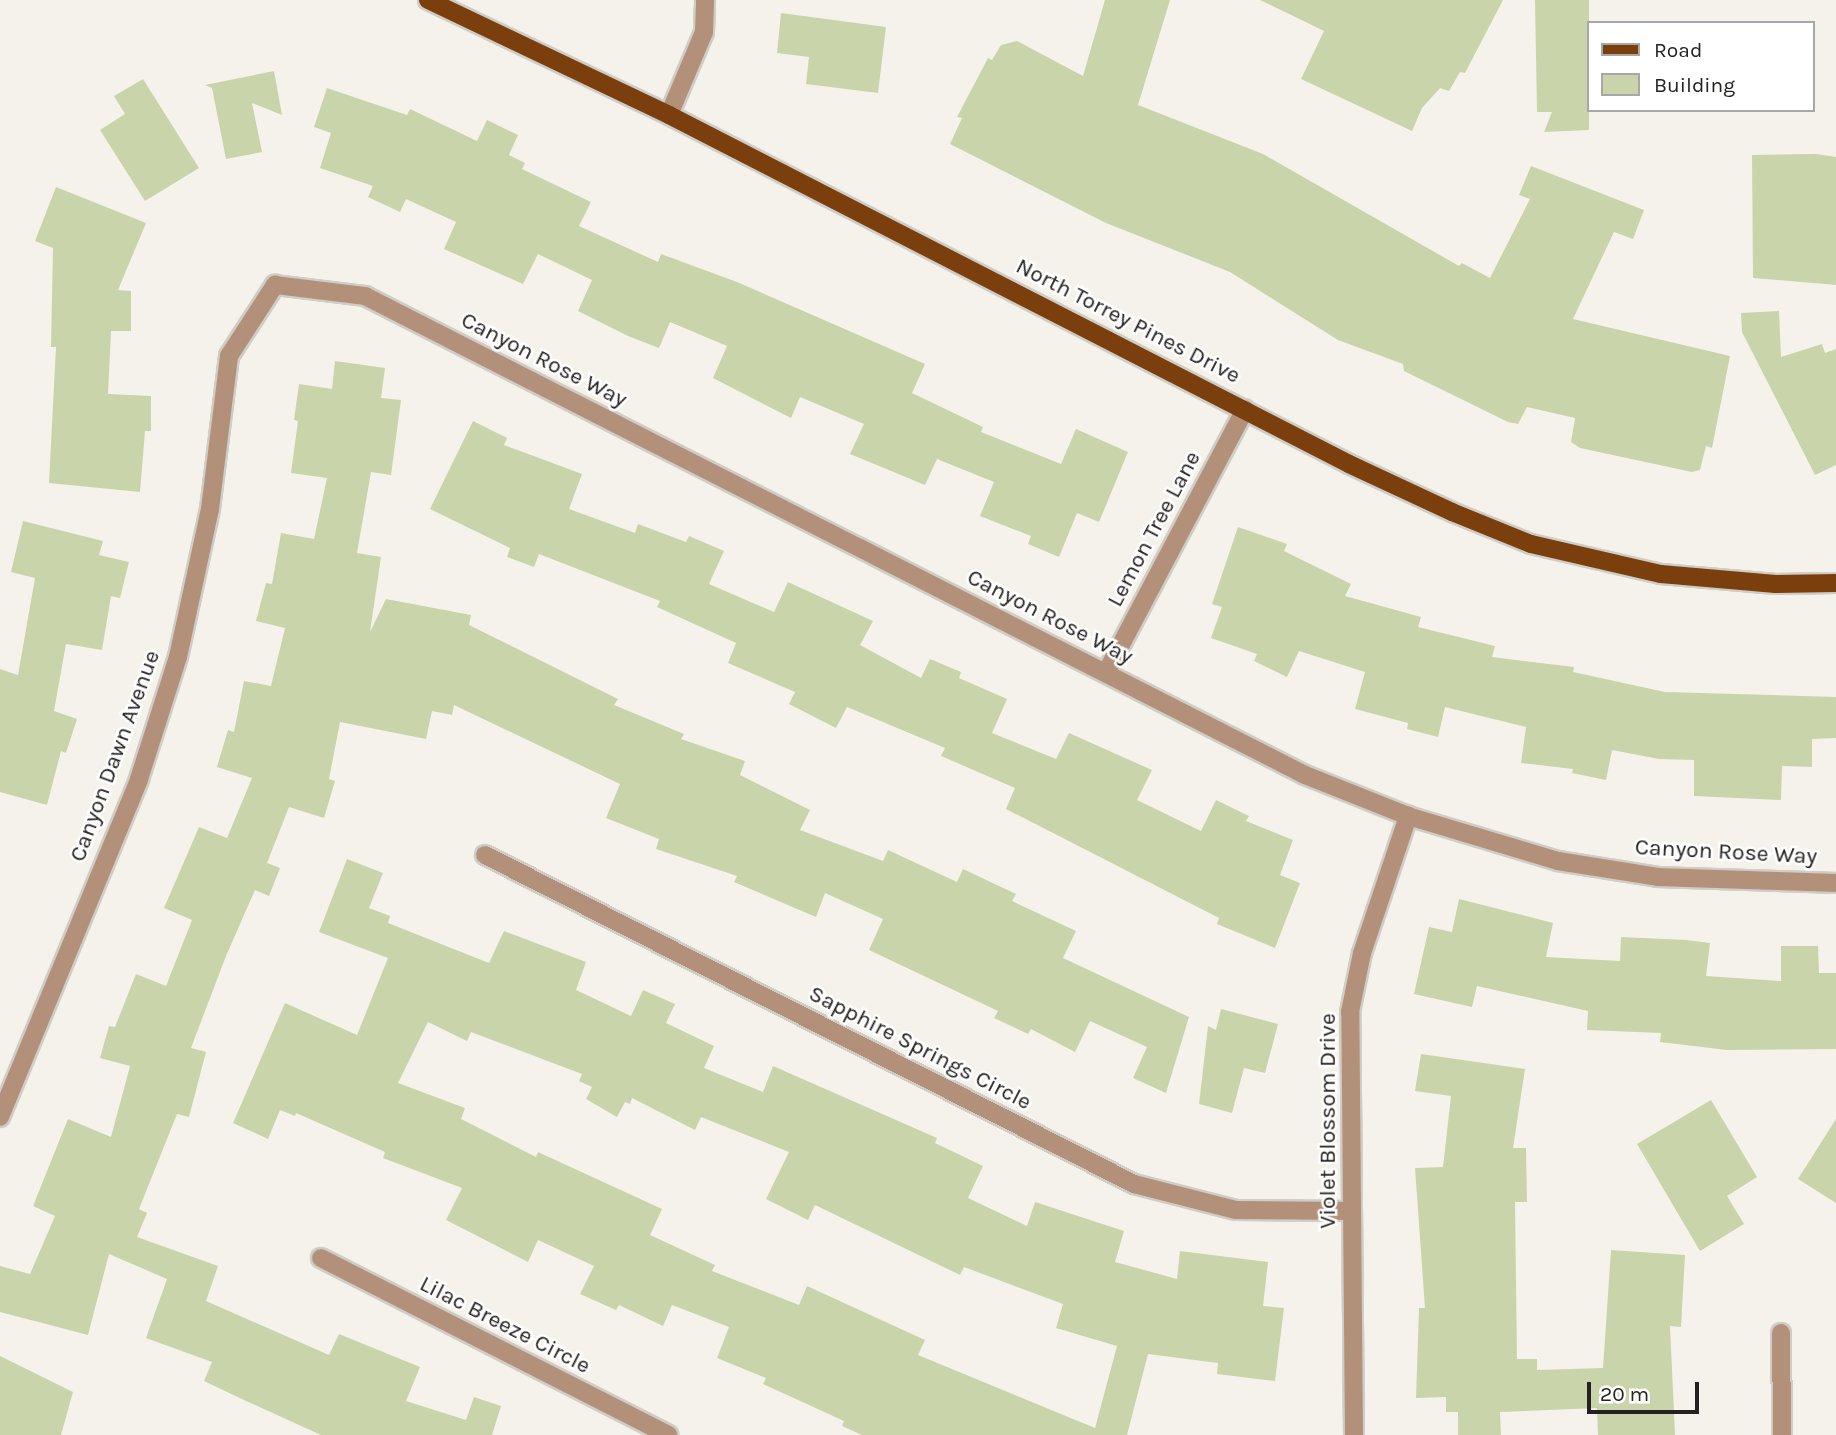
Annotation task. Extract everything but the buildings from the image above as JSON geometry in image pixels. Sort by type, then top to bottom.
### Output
[{"type":"main road","name":"North Torrey Pines Drive","points":[[428,0],[669,115],[1372,474],[1531,544],[1700,579],[1836,583]]},
{"type":"street","points":[[669,115],[704,32],[705,0]]},
{"type":"street","name":"Canyon Rose Way","points":[[275,285],[365,296],[1305,775],[1408,816],[1558,861],[1658,877],[1836,883]]},
{"type":"street","name":"Canyon Dawn Avenue","points":[[0,1117],[143,767],[178,657],[210,509],[229,356],[275,285]]},
{"type":"street","name":"Lemon Tree Lane","points":[[1106,673],[1245,409]]},
{"type":"street","name":"Violet Blossom Drive","points":[[1354,1435],[1350,1012],[1362,953],[1408,816]]},
{"type":"street","name":"Sapphire Springs Circle","points":[[485,855],[1134,1184],[1236,1210],[1352,1211]]},
{"type":"street","name":"Lilac Breeze Circle","points":[[321,1258],[668,1435]]},
{"type":"street","points":[[1781,1333],[1782,1435]]}]
